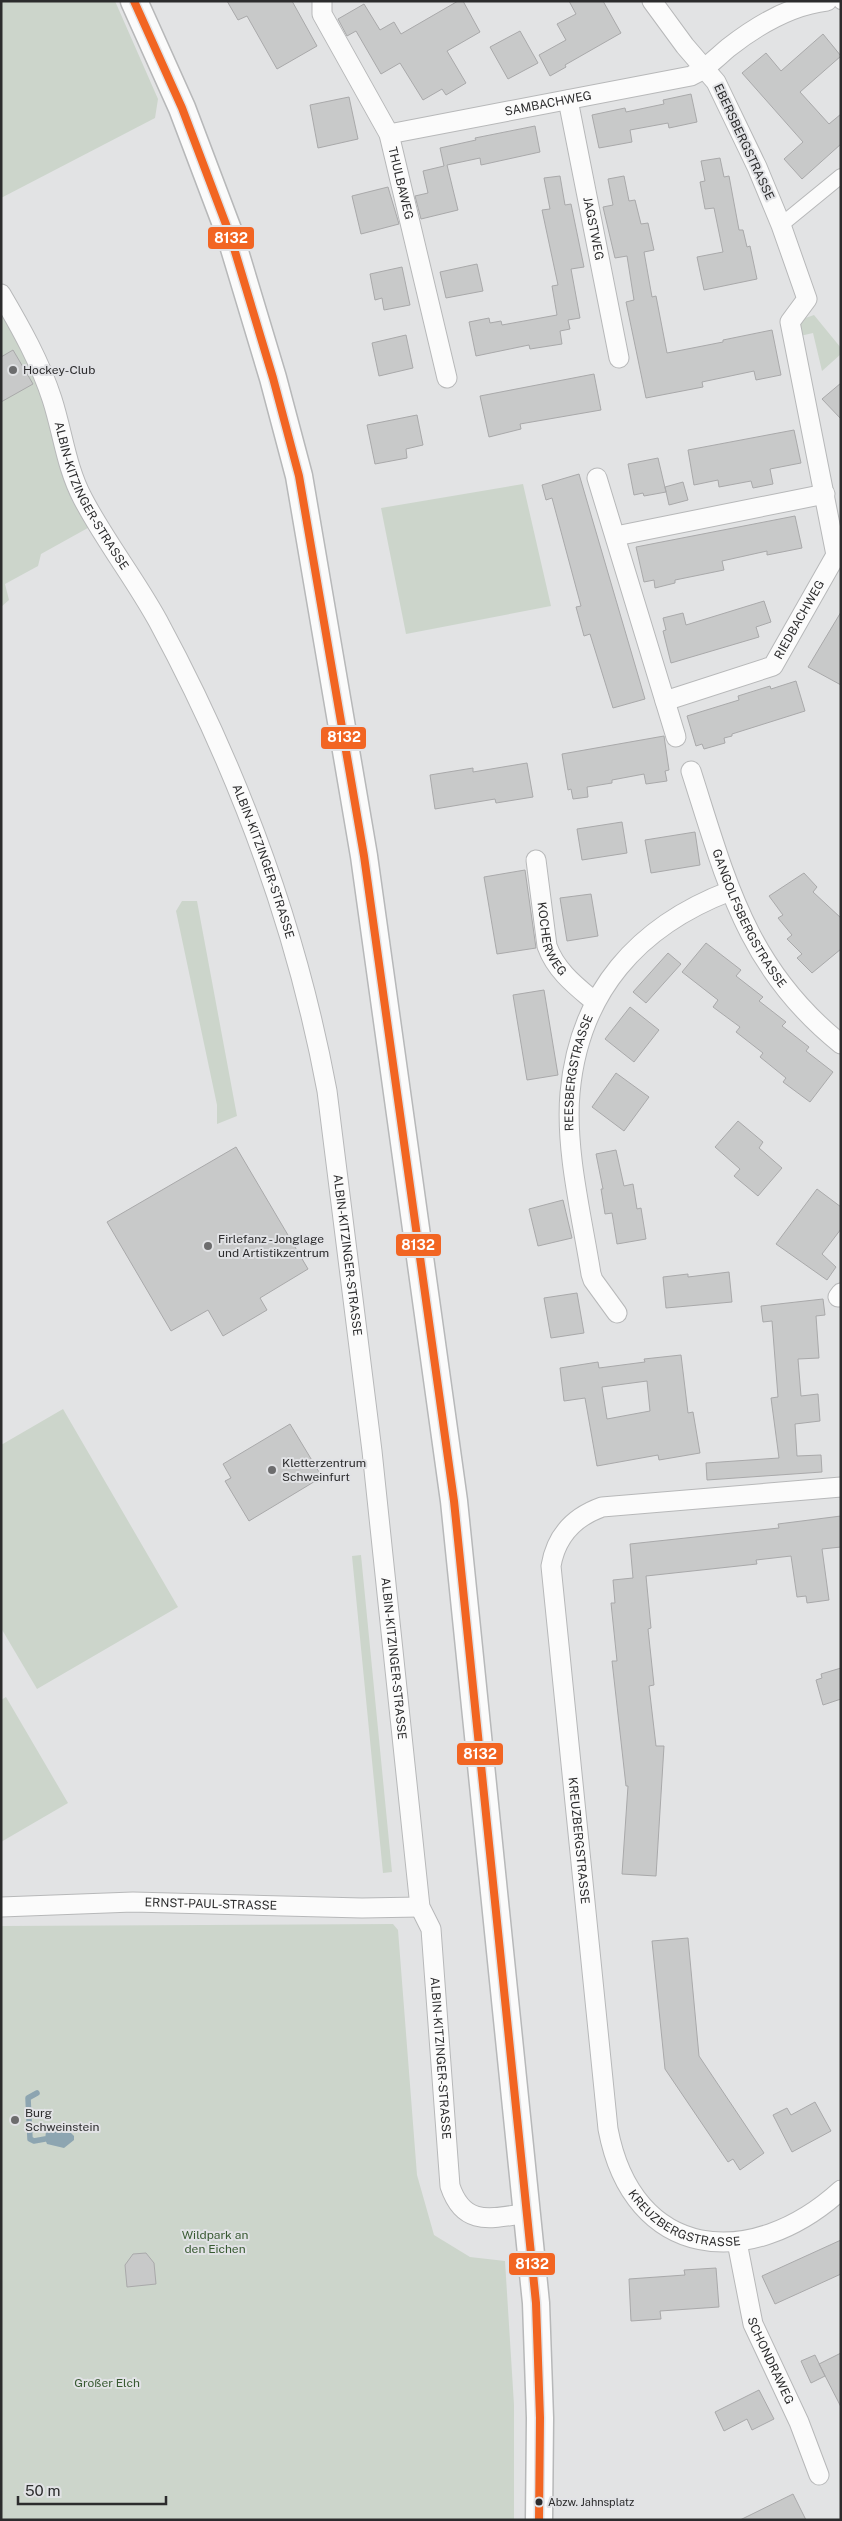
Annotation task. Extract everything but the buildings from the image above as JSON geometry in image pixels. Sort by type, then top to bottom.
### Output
[{"type":"main road","points":[[134,1],[185,117],[230,235],[274,378],[299,476],[364,856],[454,1501],[521,2168],[528,2213],[538,2357],[539,2520]]},
{"type":"street","name":"THULBAWEG","points":[[322,1],[322,14],[389,134],[448,378]]},
{"type":"street","name":"EBERSBERGSTRASSE","points":[[652,1],[684,46],[707,69],[716,82],[741,133],[781,224],[807,299]]},
{"type":"street","points":[[707,69],[729,48],[767,22],[794,10],[827,1]]},
{"type":"street","name":"SAMBACHWEG","points":[[389,134],[691,76],[707,69]]},
{"type":"street","name":"JAGSTWEG","points":[[568,100],[619,358]]},
{"type":"street","points":[[781,224],[841,176]]},
{"type":"street","name":"ALBIN-KITZINGER-STRASSE","points":[[1,294],[41,367],[53,402],[69,468],[83,498],[118,560],[156,619],[214,733],[252,821],[293,942],[318,1044],[327,1091],[370,1434],[420,1907],[432,1929],[452,2193],[461,2209],[479,2218],[528,2213]]},
{"type":"street","name":"RIEDBACHWEG","points":[[665,700],[773,666],[836,555],[790,322],[807,299]]},
{"type":"street","points":[[597,478],[676,737]]},
{"type":"street","points":[[616,536],[825,494]]},
{"type":"street","name":"GANGOLFSBERGSTRASSE","points":[[691,770],[730,891],[750,937],[765,961],[805,1012],[841,1044]]},
{"type":"street","name":"KOCHERWEG","points":[[536,860],[547,946],[551,958],[559,970],[595,1002]]},
{"type":"street","name":"REESBERGSTRASSE","points":[[617,1313],[593,1280],[572,1145],[570,1094],[575,1062],[595,1002],[609,979],[637,948],[670,920],[699,903],[730,891]]},
{"type":"street","name":"KREUZBERGSTRASSE","points":[[840,2194],[797,2223],[773,2233],[737,2242],[696,2240],[664,2225],[649,2212],[629,2188],[612,2152],[551,1566],[557,1542],[565,1530],[578,1519],[602,1507],[841,1487]]},
{"type":"street","name":"ERNST-PAUL-STRASSE","points":[[1,1907],[134,1902],[362,1908],[420,1907]]},
{"type":"street","name":"SCHONDRAWEG","points":[[737,2242],[753,2324],[799,2422],[819,2475]]},
{"type":"green space","points":[[1,1],[115,1],[158,99],[155,118],[1,198]]},
{"type":"green space","points":[[1,300],[38,367],[95,524],[41,554],[38,566],[5,584],[9,600],[1,607]]},
{"type":"green space","points":[[814,315],[841,348],[841,354],[822,371],[813,333],[800,336],[794,322]]},
{"type":"green space","points":[[523,484],[551,606],[406,634],[381,508]]},
{"type":"green space","points":[[182,901],[197,901],[237,1116],[217,1124],[217,1105],[176,911]]},
{"type":"green space","points":[[63,1409],[178,1607],[37,1689],[1,1628],[1,1445]]},
{"type":"green space","points":[[361,1555],[392,1872],[383,1873],[352,1556]]},
{"type":"green space","points":[[6,1697],[68,1803],[1,1842],[1,1700]]},
{"type":"green space","name":"Wildpark an den Eichen","points":[[393,1924],[398,1930],[417,2175],[434,2235],[470,2257],[505,2261],[514,2405],[514,2520],[1,2520],[1,1926]]},
{"type":"water","points":[[59,2128],[67,2129],[74,2136],[74,2140],[64,2148],[47,2144],[45,2139],[46,2132]]},
{"type":"waterway","points":[[37,2093],[28,2098],[30,2139],[34,2141],[45,2139]]},
{"type":"transit line","name":"8132","points":[[134,1],[182,108],[230,235],[273,378],[299,476],[364,856],[454,1501],[536,2303],[540,2418],[539,2520]]},
{"type":"place","name":"Hockey-Club","points":[[13,370]]},
{"type":"place","name":"Firlefanz - Jonglage und Artistikzentrum","points":[[208,1246]]},
{"type":"place","name":"Kletterzentrum Schweinfurt","points":[[272,1470]]},
{"type":"place","name":"Burg Schweinstein","points":[[15,2120]]},
{"type":"place","name":"Abzw. Jahnsplatz","points":[[539,2502]]},
{"type":"park label","name":"Großer Elch","points":[[107,2383]]}]
